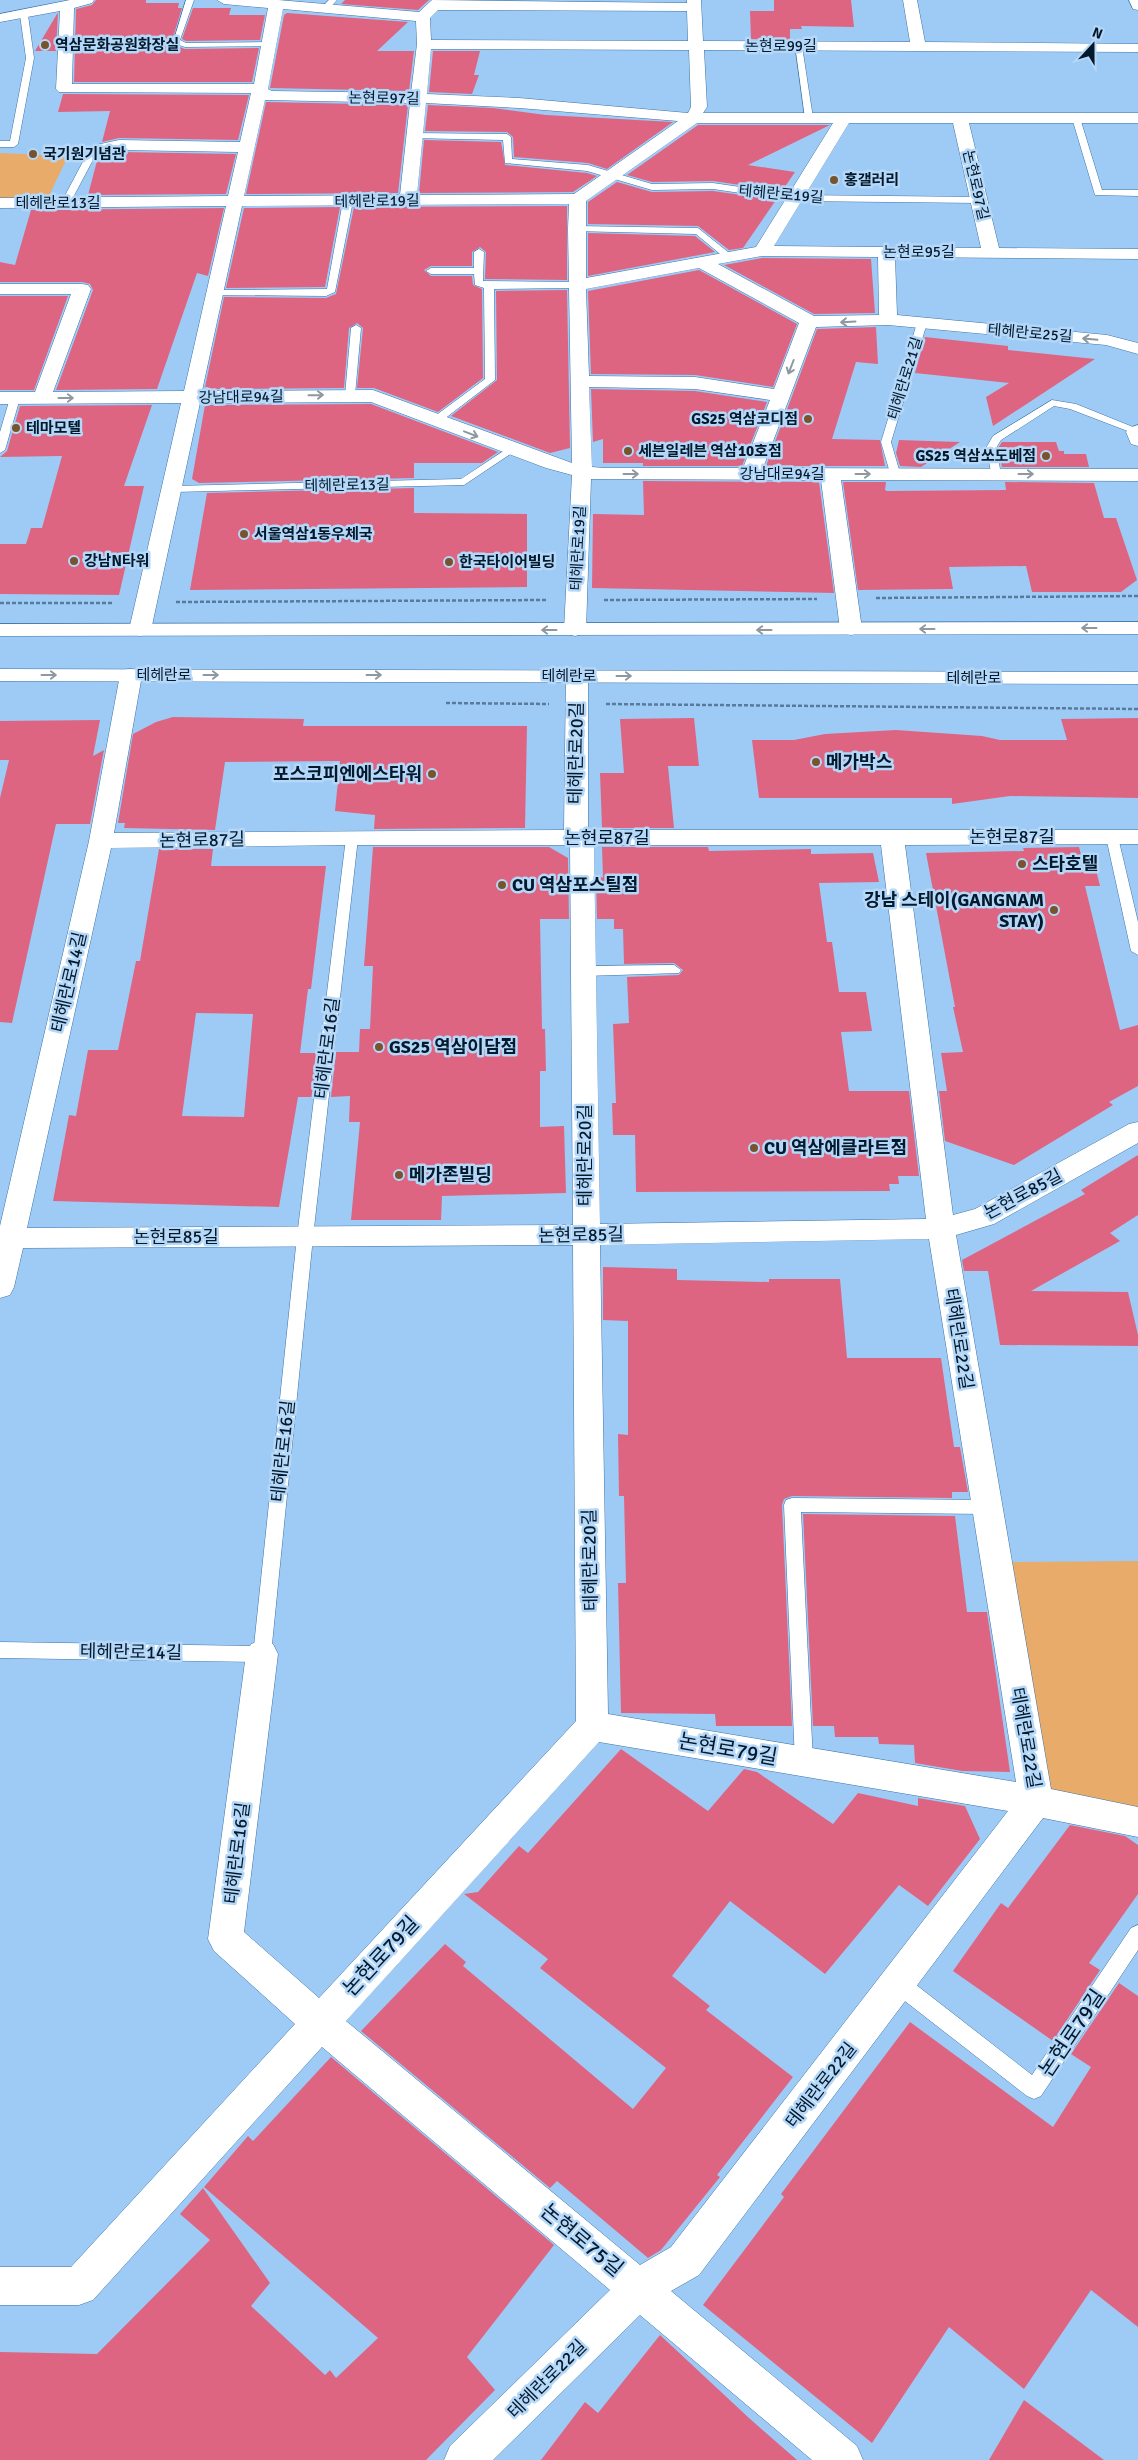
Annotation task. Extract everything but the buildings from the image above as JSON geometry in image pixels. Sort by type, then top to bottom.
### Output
[{"type":"street","points":[[0,18],[87,0]]},
{"type":"street","points":[[224,0],[329,4],[423,17]]},
{"type":"street","points":[[910,0],[918,46]]},
{"type":"street","points":[[1136,0],[1138,6]]},
{"type":"street","points":[[140,630],[173,489],[190,398],[260,92],[270,44],[272,2]]},
{"type":"street","points":[[408,200],[413,136],[424,44],[423,17],[437,3],[693,3],[699,107],[693,118],[578,199]]},
{"type":"street","name":"논현로97길","points":[[68,5],[64,89],[252,88],[270,96],[417,98],[519,103],[693,118],[1138,118]]},
{"type":"street","name":"논현로99길","points":[[424,44],[1138,48]]},
{"type":"street","points":[[762,251],[844,118]]},
{"type":"street","name":"논현로97길","points":[[960,118],[980,200],[990,252]]},
{"type":"street","points":[[102,148],[119,145],[248,146]]},
{"type":"street","name":"테헤란로19길","points":[[236,202],[578,199],[576,229],[579,285],[582,472],[575,630]]},
{"type":"street","name":"테헤란로13길","points":[[0,203],[236,202]]},
{"type":"street","name":"논현로95길","points":[[579,285],[762,251],[1138,254]]},
{"type":"street","name":"테헤란로21길","points":[[886,251],[888,320],[922,323]]},
{"type":"street","points":[[701,262],[809,321],[822,323],[888,320]]},
{"type":"street","points":[[0,289],[82,288],[42,398]]},
{"type":"street","points":[[750,474],[809,321]]},
{"type":"street","name":"테헤란로25길","points":[[922,323],[1107,340],[1138,348]]},
{"type":"street","points":[[580,381],[695,383],[780,396]]},
{"type":"street","name":"강남대로94길","points":[[7,398],[373,396],[511,449],[582,472],[604,474],[895,473],[1138,475]]},
{"type":"street","points":[[830,474],[852,629]]},
{"type":"street","points":[[0,630],[1138,628]]},
{"type":"street","name":"테헤란로","points":[[0,675],[1138,678]]},
{"type":"street","name":"테헤란로14길","points":[[0,1287],[5,1238],[101,841],[131,675]]},
{"type":"street","name":"테헤란로20길","points":[[577,676],[575,829],[582,838],[585,971],[592,1726]]},
{"type":"street","name":"논현로87길","points":[[101,841],[352,838],[1138,837]]},
{"type":"street","name":"테헤란로22길","points":[[464,2460],[639,2288],[685,2261],[899,1984],[1036,1801],[941,1229],[892,838]]},
{"type":"street","name":"논현로85길","points":[[5,1238],[586,1235],[941,1229],[984,1217],[1138,1131]]},
{"type":"street","name":"테헤란로16길","points":[[262,1654],[226,1938],[320,2022]]},
{"type":"street","name":"논현로79길","points":[[0,2286],[79,2286],[592,1726],[1036,1801],[1138,1822]]},
{"type":"street","name":"논현로75길","points":[[320,2022],[843,2460]]},
{"type":"lane","points":[[190,0],[176,41],[185,45],[270,44]]},
{"type":"lane","points":[[0,144],[14,144],[30,58],[24,14]]},
{"type":"lane","points":[[798,46],[809,118]]},
{"type":"lane","points":[[1076,118],[1098,193],[1138,193]]},
{"type":"lane","name":"테헤란로19길","points":[[413,136],[506,137],[508,162],[588,168],[652,187],[713,186],[795,198],[980,200]]},
{"type":"lane","points":[[66,203],[90,156],[102,148]]},
{"type":"lane","points":[[215,293],[326,293],[332,290],[348,201]]},
{"type":"lane","points":[[576,229],[698,231],[728,256]]},
{"type":"lane","points":[[479,252],[478,283],[489,286],[579,285]]},
{"type":"lane","points":[[432,271],[478,271]]},
{"type":"lane","points":[[435,420],[490,380],[489,286]]},
{"type":"lane","name":"테헤란로21길","points":[[895,473],[886,442],[922,323]]},
{"type":"lane","points":[[350,395],[356,328]]},
{"type":"lane","points":[[0,450],[7,398]]},
{"type":"lane","points":[[996,474],[991,448],[997,438],[1052,403],[1072,406],[1137,434]]},
{"type":"lane","name":"테헤란로13길","points":[[173,489],[464,482],[511,449]]},
{"type":"lane","points":[[1112,837],[1138,951]]},
{"type":"lane","name":"테헤란로16길","points":[[262,1654],[305,1237],[352,838]]},
{"type":"lane","points":[[585,971],[674,970]]},
{"type":"lane","name":"논현로79길","points":[[804,1762],[792,1505],[986,1507]]},
{"type":"lane","name":"테헤란로14길","points":[[0,1650],[262,1654]]},
{"type":"lane","name":"논현로79길","points":[[899,1984],[1034,2089],[1138,1934]]},
{"type":"path","points":[[175,602],[1138,596]]},
{"type":"path","points":[[0,603],[113,603]]},
{"type":"shaded area","points":[[0,153],[68,156],[48,198],[0,198]]},
{"type":"shaded area","points":[[1138,1561],[1138,1808],[1036,1793],[1004,1562]]},
{"type":"place","name":"역삼문화공원화장실","points":[[45,45]]},
{"type":"place","name":"국기원기념관","points":[[33,154]]},
{"type":"place","name":"홍갤러리","points":[[834,180]]},
{"type":"place","name":"GS25 역삼코디점","points":[[808,419]]},
{"type":"place","name":"테마모텔","points":[[16,428]]},
{"type":"place","name":"세븐일레븐 역삼10호점","points":[[628,451]]},
{"type":"place","name":"GS25 역삼쏘도베점","points":[[1046,456]]},
{"type":"place","name":"서울역삼1동우체국","points":[[244,534]]},
{"type":"place","name":"강남N타워","points":[[74,561]]},
{"type":"place","name":"한국타이어빌딩","points":[[449,562]]},
{"type":"place","name":"메가박스","points":[[816,762]]},
{"type":"place","name":"포스코피엔에스타워","points":[[432,774]]},
{"type":"place","name":"스타호텔","points":[[1022,864]]},
{"type":"place","name":"CU 역삼포스틸점","points":[[502,885]]},
{"type":"place","name":"강남 스테이(GANGNAM STAY)","points":[[1054,910]]},
{"type":"place","name":"GS25 역삼이담점","points":[[379,1047]]},
{"type":"place","name":"CU 역삼에클라트점","points":[[754,1148]]},
{"type":"place","name":"메가존빌딩","points":[[399,1175]]}]
